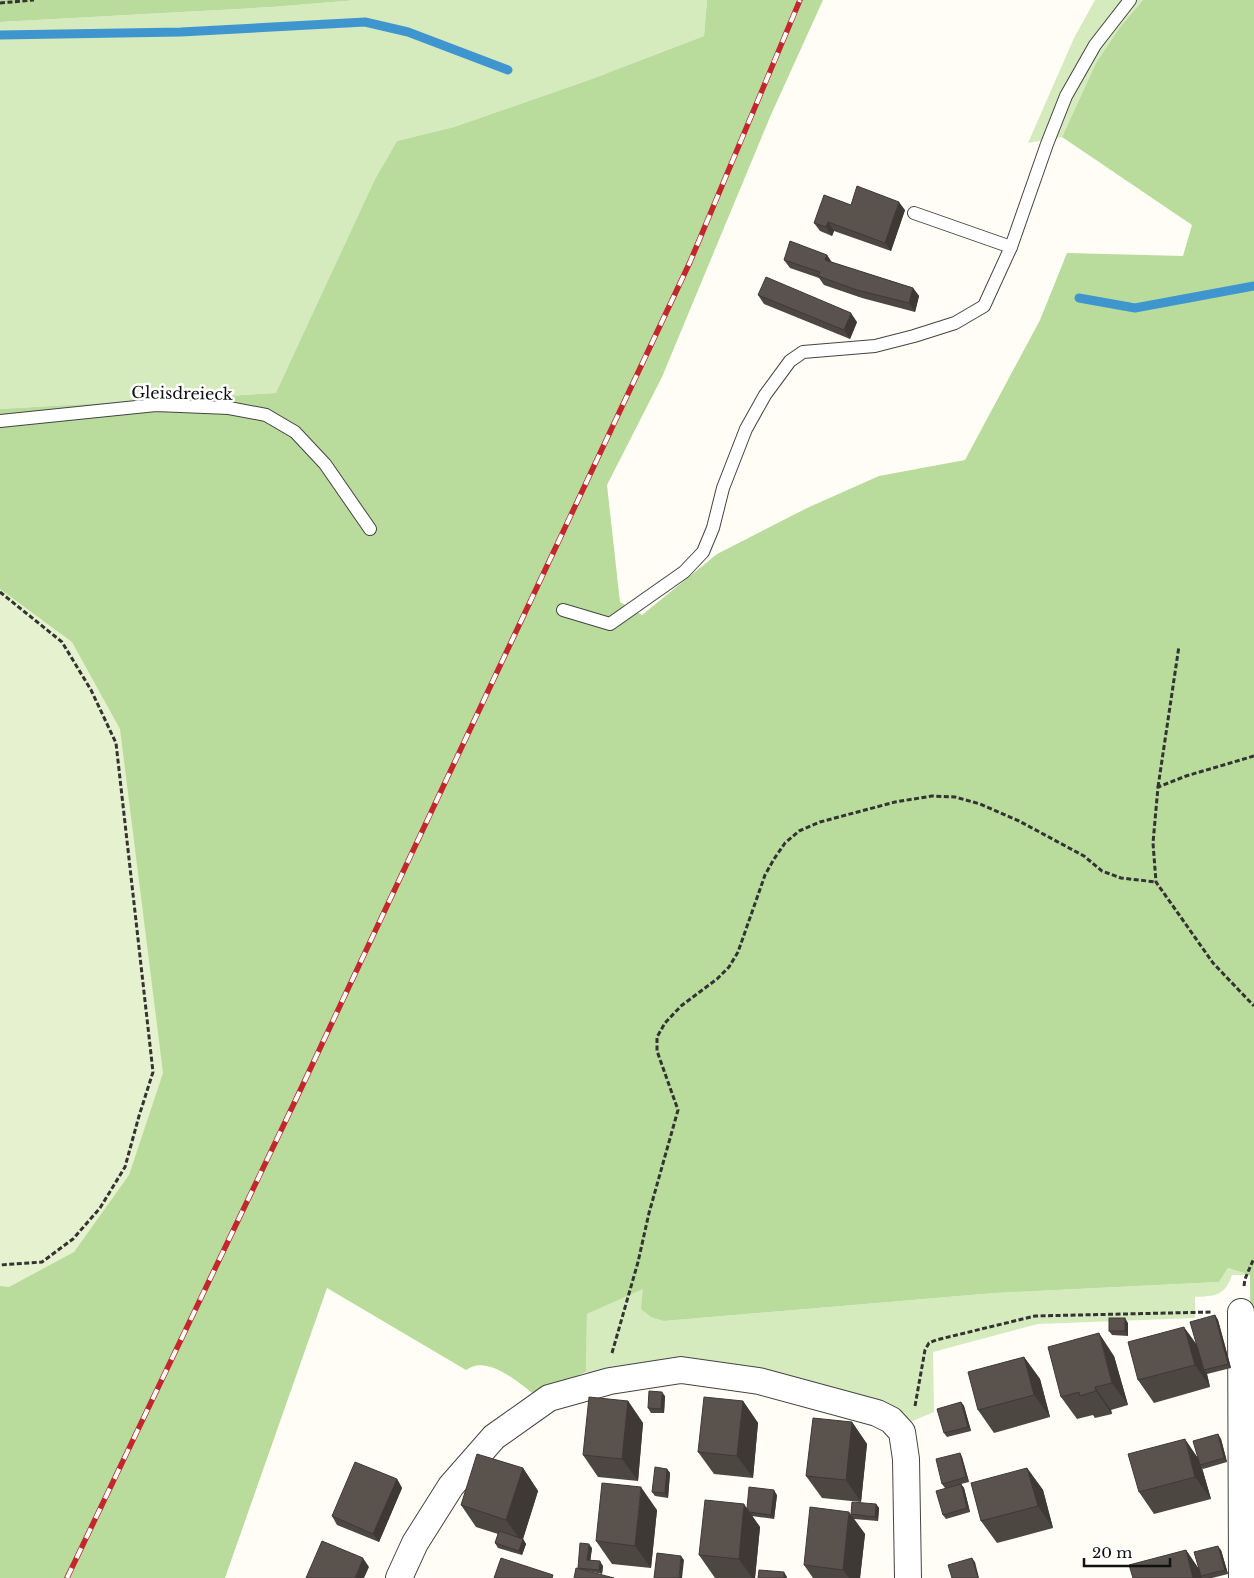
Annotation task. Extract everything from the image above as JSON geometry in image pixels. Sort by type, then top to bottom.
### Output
[{"type":"street","points":[[1241,1312],[1242,1578]]},
{"type":"street","points":[[399,1578],[414,1543],[451,1486],[494,1437],[549,1398],[610,1381],[681,1370],[759,1381],[877,1413],[891,1420],[902,1432],[906,1459],[908,1578]]},
{"type":"lane","points":[[563,610],[610,624],[684,572],[702,552],[710,536],[723,488],[746,430],[765,395],[790,361],[803,352],[875,346],[914,336],[955,323],[984,306],[1011,247],[1066,96],[1095,45],[1130,0]]},
{"type":"lane","points":[[914,213],[1011,247]]},
{"type":"lane","name":"Gleisdreieck","points":[[0,421],[156,405],[229,408],[266,415],[295,432],[325,464],[370,529]]},
{"type":"path","points":[[0,2],[34,0]]},
{"type":"path","points":[[0,592],[62,642],[91,690],[116,743],[153,1072],[125,1168],[100,1208],[73,1239],[42,1262],[0,1265]]},
{"type":"path","points":[[1179,646],[1158,788],[1153,843],[1156,882],[1213,963],[1254,1006]]},
{"type":"path","points":[[1158,788],[1186,776],[1254,756]]},
{"type":"path","points":[[610,1381],[610,1363],[614,1344],[638,1262],[649,1213],[678,1110],[657,1051],[657,1038],[665,1023],[681,1006],[717,979],[729,967],[738,952],[765,875],[785,843],[799,831],[820,822],[895,802],[932,796],[955,796],[1020,820],[1084,856],[1102,871],[1122,878],[1156,882]]},
{"type":"path","points":[[902,1432],[913,1418],[926,1350],[930,1343],[936,1340],[1035,1316],[1241,1312]]},
{"type":"green space","points":[[0,0],[357,0],[272,7],[0,22]]},
{"type":"green space","points":[[357,0],[707,0],[704,36],[589,80],[454,127],[397,141],[375,179],[277,393],[0,409],[0,22],[272,7]]},
{"type":"green space","points":[[707,0],[823,0],[770,117],[662,377],[607,485],[620,602],[642,615],[717,554],[807,508],[879,476],[965,460],[1040,320],[1067,253],[1183,256],[1192,225],[1062,137],[1096,63],[1120,27],[1143,0],[1254,0],[1254,1554],[1252,1556],[1250,1275],[1228,1268],[1219,1282],[995,1293],[664,1321],[651,1317],[641,1309],[643,1289],[587,1314],[586,1372],[534,1394],[511,1377],[492,1367],[474,1366],[466,1370],[327,1288],[225,1578],[0,1578],[0,409],[276,393],[375,179],[397,141],[454,127],[589,80],[704,36]]},
{"type":"green space","points":[[1095,0],[1143,0],[1120,27],[1096,63],[1062,137],[1028,143],[1074,38]]},
{"type":"green space","points":[[0,589],[72,642],[120,729],[163,1073],[129,1175],[74,1252],[9,1287],[0,1286]]},
{"type":"green space","points":[[1228,1268],[1250,1275],[1232,1275],[1226,1287],[1218,1294],[1195,1297],[1195,1318],[1038,1324],[933,1352],[934,1412],[901,1426],[760,1379],[603,1380],[586,1372],[587,1314],[644,1288],[664,1321],[995,1293],[1219,1282]]},
{"type":"building","points":[[857,186],[899,202],[885,243],[828,222],[826,227],[814,223],[824,195],[851,205]]},
{"type":"building","points":[[790,241],[827,255],[825,260],[913,288],[909,303],[857,290],[818,276],[820,272],[784,260]]},
{"type":"building","points":[[766,277],[851,313],[844,330],[758,295]]},
{"type":"building","points":[[1215,1315],[1228,1364],[1204,1370],[1190,1322]]},
{"type":"building","points":[[1109,1318],[1125,1318],[1125,1331],[1109,1331]]},
{"type":"building","points":[[1184,1327],[1195,1365],[1138,1380],[1128,1342]]},
{"type":"building","points":[[1099,1333],[1112,1383],[1095,1387],[1096,1391],[1080,1396],[1079,1392],[1061,1397],[1048,1347]]},
{"type":"building","points":[[1024,1357],[1034,1395],[978,1410],[968,1372]]},
{"type":"building","points":[[649,1391],[662,1392],[661,1409],[648,1408]]},
{"type":"building","points":[[589,1397],[628,1401],[622,1459],[583,1455]]},
{"type":"building","points":[[704,1397],[743,1401],[737,1456],[698,1452]]},
{"type":"building","points":[[961,1402],[968,1427],[944,1433],[937,1409]]},
{"type":"building","points":[[813,1418],[852,1422],[846,1480],[806,1476]]},
{"type":"building","points":[[1218,1434],[1224,1458],[1200,1465],[1193,1441]]},
{"type":"building","points":[[1185,1439],[1195,1477],[1139,1492],[1128,1454]]},
{"type":"building","points":[[960,1453],[966,1477],[942,1484],[936,1459]]},
{"type":"building","points":[[477,1454],[523,1468],[506,1520],[461,1505]]},
{"type":"building","points":[[355,1462],[397,1479],[373,1534],[332,1516]]},
{"type":"building","points":[[655,1467],[667,1469],[665,1493],[652,1492]]},
{"type":"building","points":[[1027,1468],[1038,1506],[981,1521],[971,1483]]},
{"type":"building","points":[[602,1483],[641,1487],[635,1546],[596,1541]]},
{"type":"building","points":[[961,1484],[967,1508],[943,1515],[936,1491]]},
{"type":"building","points":[[749,1487],[774,1490],[771,1515],[749,1512],[747,1508]]},
{"type":"building","points":[[705,1500],[744,1504],[739,1559],[699,1555]]},
{"type":"building","points":[[852,1502],[876,1504],[875,1517],[851,1514]]},
{"type":"building","points":[[810,1507],[849,1512],[843,1570],[804,1565]]},
{"type":"building","points":[[499,1531],[523,1539],[519,1551],[495,1543]]},
{"type":"building","points":[[322,1541],[363,1558],[355,1578],[306,1578]]},
{"type":"building","points":[[580,1543],[589,1544],[587,1560],[600,1561],[599,1570],[578,1568]]},
{"type":"building","points":[[1218,1546],[1225,1570],[1201,1576],[1194,1552]]},
{"type":"building","points":[[1186,1550],[1193,1578],[1133,1578],[1129,1565]]},
{"type":"building","points":[[657,1553],[681,1556],[679,1578],[654,1578]]},
{"type":"building","points":[[501,1558],[553,1575],[552,1578],[494,1578]]},
{"type":"building","points":[[972,1558],[978,1578],[952,1578],[948,1565]]},
{"type":"building","points":[[576,1568],[614,1578],[574,1578]]},
{"type":"building","points":[[759,1570],[784,1572],[784,1578],[758,1578]]},
{"type":"waterway","points":[[0,35],[181,32],[365,22],[408,32],[508,70]]},
{"type":"waterway","points":[[1079,298],[1135,308],[1254,286]]},
{"type":"railway","points":[[67,1578],[298,1095],[690,262],[800,0]]}]
